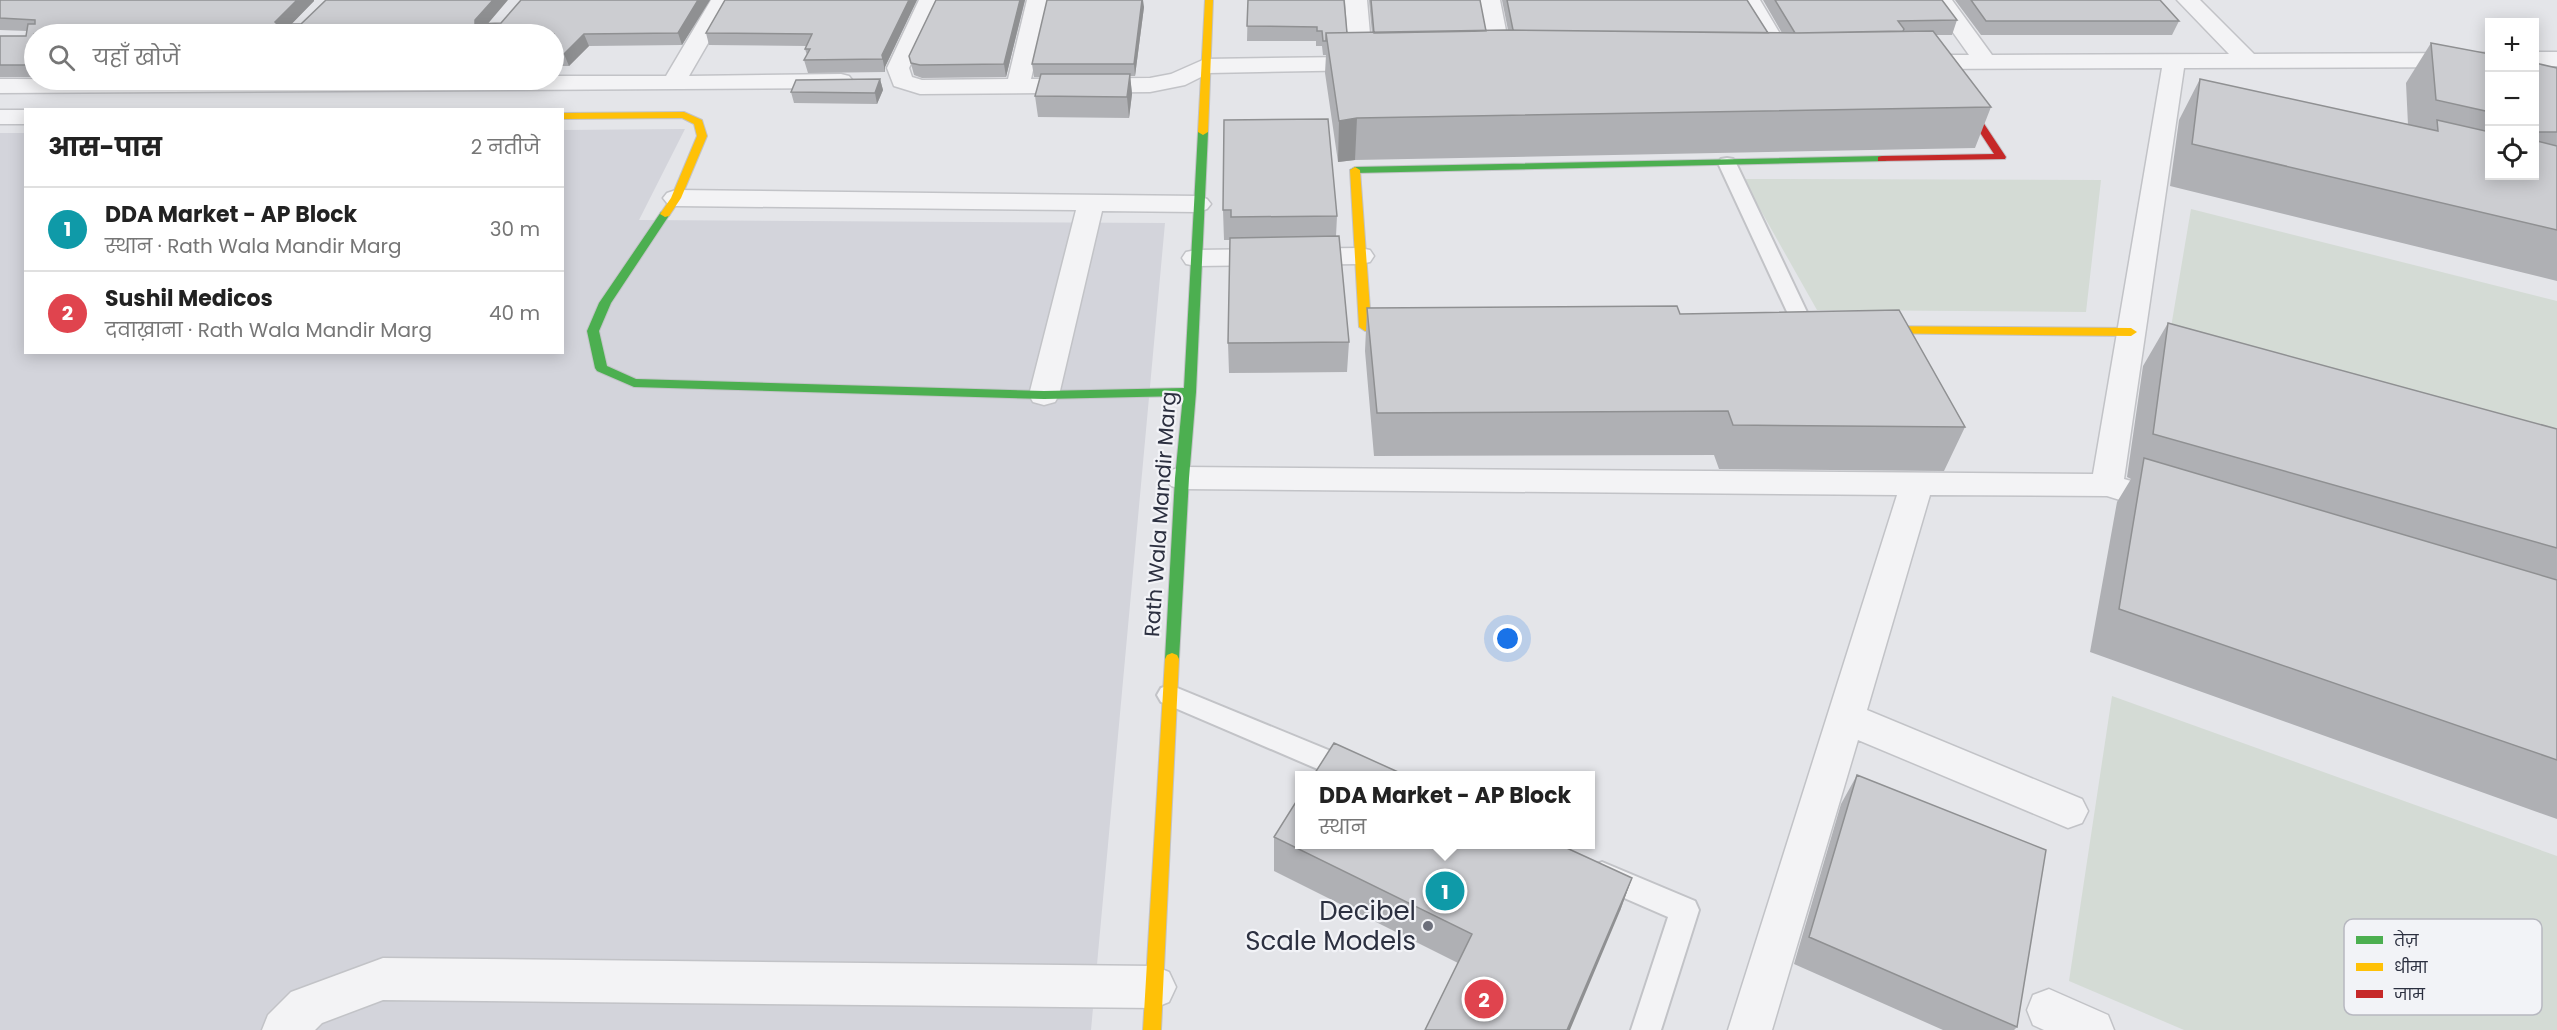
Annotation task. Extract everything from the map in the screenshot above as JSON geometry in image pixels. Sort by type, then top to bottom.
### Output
[{"type":"street","points":[[674,83],[722,0]]},
{"type":"street","points":[[883,81],[898,68],[930,0]]},
{"type":"street","points":[[1018,87],[1038,0]]},
{"type":"street","name":"Rath Wala Mandir Marg","points":[[1152,1030],[1182,478],[1190,392],[1209,0]]},
{"type":"street","points":[[1356,0],[1361,63]]},
{"type":"street","points":[[1489,0],[1501,61]]},
{"type":"street","points":[[1749,0],[1787,64]]},
{"type":"street","points":[[1941,0],[1984,60]]},
{"type":"street","points":[[2188,0],[2249,62]]},
{"type":"street","points":[[2539,59],[2557,59]]},
{"type":"street","points":[[1892,62],[2485,60]]},
{"type":"street","points":[[1477,62],[1524,61]]},
{"type":"street","points":[[1424,327],[1365,327],[1355,170],[2001,157],[1938,61]]},
{"type":"street","points":[[2107,485],[2131,332],[2179,100],[2174,62]]},
{"type":"street","points":[[564,82],[883,81],[920,87],[1150,85],[1177,80],[1205,66],[1396,63]]},
{"type":"street","points":[[1763,64],[1810,63]]},
{"type":"street","points":[[0,86],[24,86]]},
{"type":"street","points":[[564,116],[684,115],[699,122],[702,136],[676,198],[605,303],[593,331],[601,368],[634,383],[1044,395],[1190,392]]},
{"type":"street","points":[[676,198],[1198,204]]},
{"type":"street","points":[[1044,395],[1091,203]]},
{"type":"street","points":[[1196,258],[1360,256]]},
{"type":"street","points":[[1852,330],[2131,332]]},
{"type":"street","points":[[1182,478],[2107,485],[2197,512]]},
{"type":"street","points":[[1750,1030],[1917,484]]},
{"type":"street","points":[[1846,718],[2068,811]]},
{"type":"street","points":[[284,1030],[307,1007],[383,979],[1154,987]]},
{"type":"street","points":[[2049,1010],[2092,1030]]},
{"type":"lane","points":[[1726,163],[1805,329]]},
{"type":"lane","points":[[1170,695],[1351,771]]},
{"type":"lane","points":[[1581,866],[1685,910],[1646,1030]]},
{"type":"shaded area","points":[[685,129],[639,220],[1165,223],[1091,1030],[0,1030],[0,133],[24,133],[24,354],[564,354],[564,130]]},
{"type":"shaded area","points":[[1743,179],[2101,180],[2086,312],[1817,310]]},
{"type":"shaded area","points":[[2191,209],[2557,301],[2557,447],[2169,339]]},
{"type":"shaded area","points":[[2112,696],[2557,856],[2557,1030],[2184,1030],[2069,981]]},
{"type":"building","points":[[0,0],[297,0],[275,22],[277,24],[35,24],[35,20],[0,18]]},
{"type":"building","points":[[326,0],[493,0],[475,20],[475,24],[301,24]]},
{"type":"building","points":[[521,0],[698,0],[678,33],[584,34],[564,54],[564,24],[475,24],[501,23]]},
{"type":"building","points":[[725,0],[909,0],[882,55],[883,59],[804,60],[810,49],[805,49],[812,34],[706,33]]},
{"type":"building","points":[[936,0],[1020,0],[1004,64],[920,65],[911,63],[909,56]]},
{"type":"building","points":[[1047,0],[1142,0],[1134,64],[1032,64]]},
{"type":"building","points":[[1248,0],[1344,0],[1347,33],[1326,33],[1326,41],[1323,41],[1322,31],[1317,31],[1317,27],[1247,26]]},
{"type":"building","points":[[1371,0],[1480,0],[1486,31],[1374,33]]},
{"type":"building","points":[[1507,0],[1747,0],[1768,33],[1513,30]]},
{"type":"building","points":[[1775,0],[1942,0],[1957,20],[1898,21],[1903,31],[1795,33]]},
{"type":"building","points":[[1971,0],[2160,0],[2179,21],[1986,21]]},
{"type":"building","points":[[1506,30],[1798,33],[1933,31],[1991,107],[1357,118],[1339,121],[1326,33]]},
{"type":"building","points":[[0,36],[24,36],[24,65],[0,65]]},
{"type":"building","points":[[2431,43],[2485,53],[2485,111],[2436,100]]},
{"type":"building","points":[[2539,64],[2557,68],[2557,132],[2539,132]]},
{"type":"building","points":[[1041,74],[1130,74],[1127,97],[1035,96]]},
{"type":"building","points":[[880,79],[875,93],[791,92],[796,80]]},
{"type":"building","points":[[2200,79],[2438,131],[2437,120],[2485,131],[2485,180],[2539,180],[2539,142],[2557,146],[2557,230],[2192,144]]},
{"type":"building","points":[[1328,119],[1337,216],[1231,217],[1231,210],[1223,210],[1224,120]]},
{"type":"building","points":[[1339,236],[1349,342],[1228,343],[1230,238]]},
{"type":"building","points":[[1677,306],[1680,314],[1899,310],[1965,427],[1733,425],[1728,411],[1377,413],[1367,308]]},
{"type":"building","points":[[2168,323],[2557,429],[2557,548],[2153,434]]},
{"type":"building","points":[[2144,458],[2557,580],[2557,760],[2119,609]]},
{"type":"building","points":[[1334,743],[1396,771],[1316,771]]},
{"type":"building","points":[[1857,775],[2046,850],[2017,1027],[1809,937]]},
{"type":"building","points":[[1295,803],[1295,847],[1274,837]]},
{"type":"building","points":[[1298,849],[1569,849],[1632,878],[1567,1030],[1425,1030],[1472,934]]},
{"type":"traffic: fast","points":[[1172,659],[1182,478],[1190,392],[1203,132]]},
{"type":"traffic: fast","points":[[1355,170],[1882,159]]},
{"type":"traffic: fast","points":[[665,214],[605,303],[593,331],[601,368],[634,383],[1044,395],[1190,392]]},
{"type":"traffic: slow","points":[[1203,132],[1209,0]]},
{"type":"traffic: slow","points":[[564,116],[684,115],[699,122],[702,136],[676,198],[665,214]]},
{"type":"traffic: slow","points":[[1355,170],[1365,327],[1409,327]]},
{"type":"traffic: slow","points":[[1866,330],[2131,332]]},
{"type":"traffic: slow","points":[[1152,1030],[1172,659]]},
{"type":"traffic: jam","points":[[1882,159],[2001,157],[1958,91]]},
{"type":"place","name":"DDA Market - AP Block","points":[[1445,891]]},
{"type":"place","name":"Decibel Scale Models","points":[[1428,926]]},
{"type":"place","name":"Sushil Medicos","points":[[1484,999]]}]
